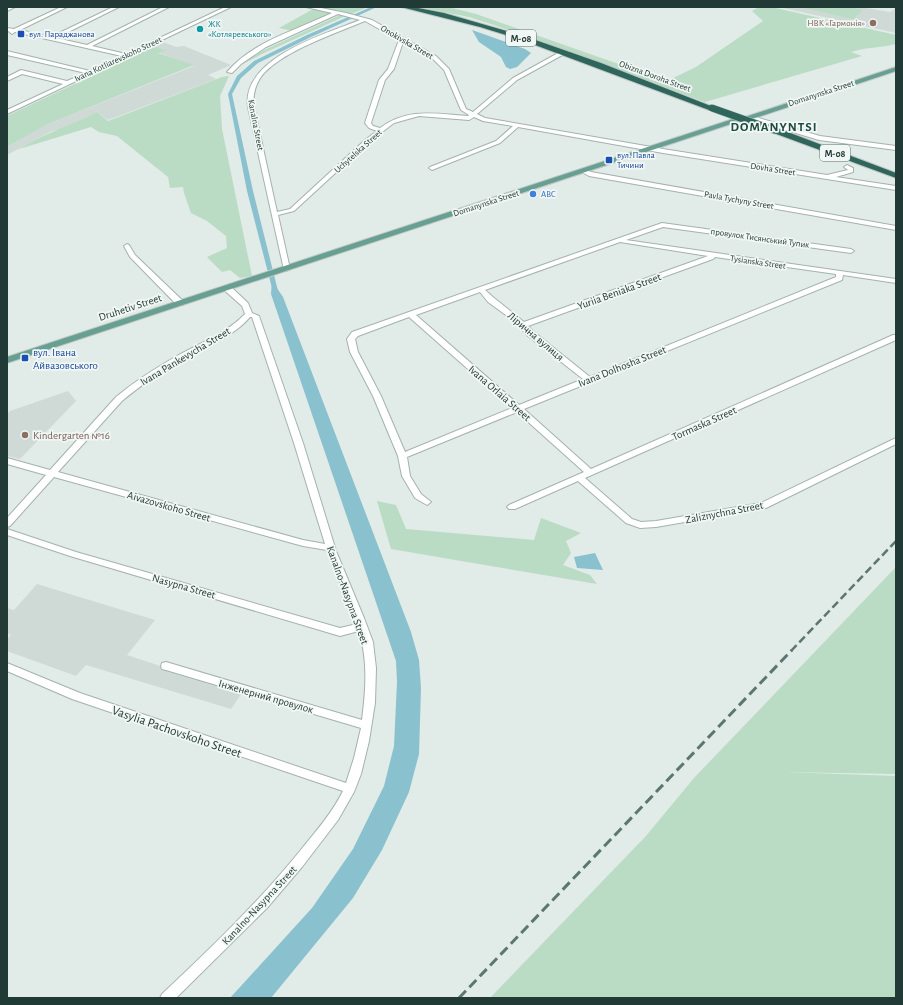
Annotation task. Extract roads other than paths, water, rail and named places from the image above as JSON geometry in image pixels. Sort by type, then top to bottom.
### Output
[{"type":"highway","name":"Obizna Doroha Street","points":[[404,7],[471,21],[774,130],[896,176]]},
{"type":"main road","name":"Domanynska Street","points":[[261,277],[896,69]]},
{"type":"main road","name":"Druhetiv Street","points":[[7,360],[261,277]]},
{"type":"street","points":[[7,10],[13,7]]},
{"type":"street","points":[[7,34],[65,7]]},
{"type":"street","points":[[51,39],[117,7]]},
{"type":"street","points":[[87,47],[167,7]]},
{"type":"street","name":"Ivana Kotliarevskoho Street","points":[[7,112],[229,7]]},
{"type":"street","name":"Onokivska Street","points":[[308,7],[346,14],[377,24],[442,63],[449,74],[464,110],[474,116],[489,121],[651,149]]},
{"type":"street","points":[[230,72],[234,66],[257,51],[336,13]]},
{"type":"street","name":"Kanalna Street","points":[[282,270],[275,214],[249,99],[254,84],[262,72],[271,64],[362,19]]},
{"type":"street","points":[[7,29],[125,56]]},
{"type":"street","points":[[381,130],[371,127],[368,123],[382,80],[391,69],[402,39]]},
{"type":"street","points":[[401,45],[413,45]]},
{"type":"street","points":[[7,53],[90,72]]},
{"type":"street","points":[[474,116],[515,79],[562,53]]},
{"type":"street","points":[[7,62],[20,56]]},
{"type":"street","points":[[7,79],[21,72],[67,83]]},
{"type":"street","name":"Uchytelska Street","points":[[275,214],[292,210],[381,130],[392,122],[414,114],[433,114],[469,118],[474,116]]},
{"type":"street","points":[[745,118],[819,138],[896,148]]},
{"type":"street","points":[[432,168],[498,142],[516,126]]},
{"type":"street","name":"Dovha Street","points":[[651,149],[896,188]]},
{"type":"street","points":[[826,178],[851,171],[851,169],[847,167]]},
{"type":"street","name":"Pavla Tychyny Street","points":[[583,171],[589,174],[896,228]]},
{"type":"street","name":"провулок Тисянський Тупик","points":[[620,240],[658,226],[668,224],[851,251]]},
{"type":"street","points":[[427,502],[418,496],[406,476],[402,456],[377,396],[354,352],[352,339],[361,331],[620,240]]},
{"type":"street","name":"Tysianska Street","points":[[620,240],[712,255],[896,281]]},
{"type":"street","points":[[128,246],[132,256],[180,303]]},
{"type":"street","name":"Yuriia Beniaka Street","points":[[524,326],[711,258],[712,255]]},
{"type":"street","name":"Ivana Dolhosha Street","points":[[402,456],[839,278],[840,274]]},
{"type":"street","name":"Kanalno-Nasypna Street","points":[[167,998],[219,949],[288,875],[326,827],[350,788],[366,725],[370,688],[370,656],[362,627],[331,548],[255,316],[249,314],[244,305],[227,288]]},
{"type":"street","name":"Лірична вулиця","points":[[484,292],[491,300],[510,313],[531,334],[589,380]]},
{"type":"street","name":"Ivana Pankevycha Street","points":[[7,524],[119,399],[132,388],[175,360],[231,329],[249,314]]},
{"type":"street","name":"Ivana Orlaia Street","points":[[410,314],[591,473]]},
{"type":"street","name":"Tormaska Street","points":[[512,508],[896,337]]},
{"type":"street","name":"Zaliznychna Street","points":[[579,478],[629,521],[640,525],[656,524],[763,506],[896,441]]},
{"type":"street","name":"Aivazovskoho Street","points":[[7,461],[303,543],[331,548]]},
{"type":"street","name":"Nasypna Street","points":[[7,532],[73,554],[340,632],[362,627]]},
{"type":"street","name":"Інженерний провулок","points":[[166,666],[366,725]]},
{"type":"street","name":"Vasylia Pachovskoho Street","points":[[7,667],[83,698],[350,788]]},
{"type":"water","points":[[472,30],[525,49],[531,53],[517,67],[510,69],[506,67],[501,57],[479,42]]},
{"type":"water","points":[[272,281],[283,297],[411,632],[419,660],[421,688],[419,754],[409,792],[382,850],[353,898],[271,998],[230,998],[312,908],[353,849],[384,786],[394,746],[397,682],[396,661],[271,294]]},
{"type":"water","points":[[595,553],[603,570],[577,568],[574,557]]},
{"type":"waterway","points":[[275,291],[250,191],[230,94],[239,77],[256,62],[309,36],[375,7]]},
{"type":"railway","points":[[791,651],[896,541]]},
{"type":"railway","points":[[459,998],[792,650]]},
{"type":"place","name":"НВК «Гармонія»","points":[[873,23]]},
{"type":"place","name":"ЖК «Котляревського»","points":[[200,29]]},
{"type":"place","name":"вул. Параджанова","points":[[21,34]]},
{"type":"place","name":"вул. Павла Тичини","points":[[609,160]]},
{"type":"place","name":"ABC","points":[[533,194]]},
{"type":"place","name":"вул. Івана Айвазовського","points":[[25,358]]},
{"type":"place","name":"Kindergarten №16","points":[[25,435]]},
{"type":"district","name":"DOMANYNTSI","points":[[774,126]]}]
